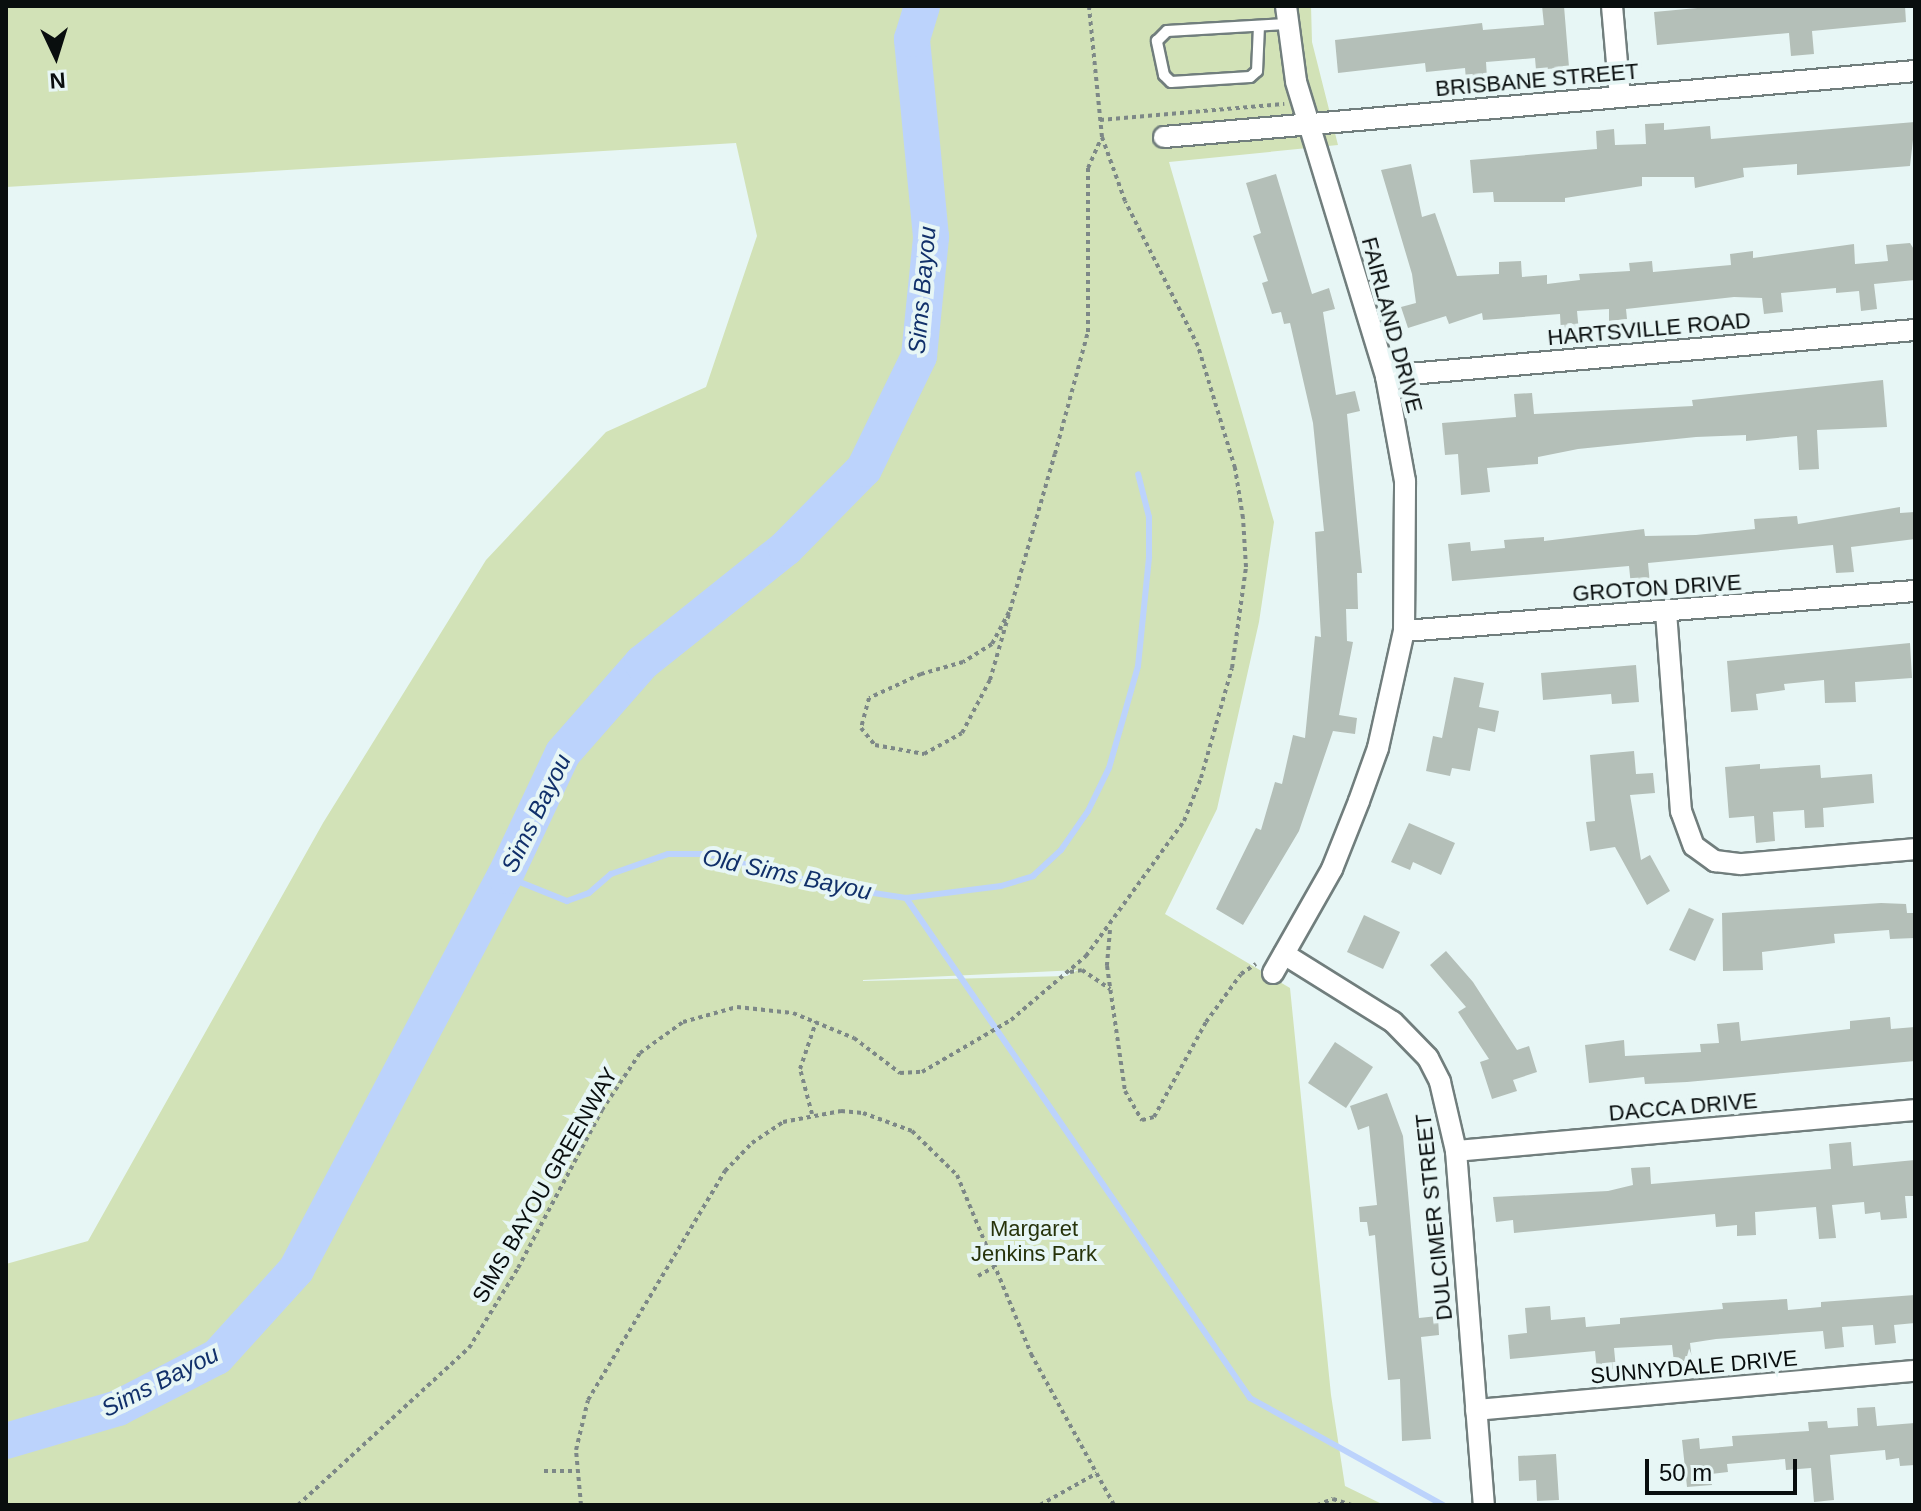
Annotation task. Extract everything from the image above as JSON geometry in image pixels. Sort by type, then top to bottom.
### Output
[{"type":"street","points":[[1612,6],[1620,97]]},
{"type":"street","name":"FAIRLAND DRIVE","points":[[1273,973],[1332,869],[1364,788],[1378,748],[1404,631],[1405,481],[1386,376],[1309,124],[1286,15]]},
{"type":"street","name":"BRISBANE STREET","points":[[1164,137],[1915,71]]},
{"type":"street","name":"HARTSVILLE ROAD","points":[[1386,376],[1915,330]]},
{"type":"street","name":"GROTON DRIVE","points":[[1404,631],[1915,591]]},
{"type":"street","points":[[1666,612],[1685,830],[1694,846],[1715,861],[1741,864],[1915,849]]},
{"type":"street","name":"DULCIMER STREET","points":[[1284,954],[1393,1022],[1428,1058],[1448,1107],[1456,1151],[1484,1505]]},
{"type":"street","name":"DACCA DRIVE","points":[[1456,1151],[1915,1110]]},
{"type":"street","name":"SUNNYDALE DRIVE","points":[[1476,1410],[1915,1371]]},
{"type":"lane","points":[[1259,26],[1257,71],[1250,77],[1171,82],[1164,75],[1157,41],[1167,31],[1259,26],[1286,15]]},
{"type":"path","name":"SIMS BAYOU GREENWAY","points":[[298,1505],[469,1348],[518,1268],[602,1110],[640,1053],[683,1022],[737,1007],[793,1013],[854,1038],[900,1073],[922,1072],[1011,1020],[1067,972],[1110,928],[1184,821],[1201,778],[1232,668],[1246,567],[1235,468],[1198,346],[1125,201],[1102,137],[1089,6]]},
{"type":"path","points":[[1100,120],[1287,104]]},
{"type":"path","points":[[1009,612],[992,644],[963,662],[921,674],[869,698],[861,728],[875,745],[924,754],[962,733],[990,680],[1088,332],[1088,168],[1102,137]]},
{"type":"path","points":[[1110,928],[1110,989],[1125,1091],[1142,1120],[1154,1117],[1169,1096],[1206,1022],[1241,974],[1270,945],[1284,954]]},
{"type":"path","points":[[1067,972],[1082,970],[1110,989]]},
{"type":"path","points":[[812,1114],[800,1069],[816,1022]]},
{"type":"path","points":[[581,1505],[575,1471],[588,1400],[725,1171],[767,1131],[812,1114],[863,1113],[898,1125],[928,1144],[968,1194],[994,1267],[1031,1354],[1114,1505]]},
{"type":"path","points":[[978,1276],[994,1267]]},
{"type":"path","points":[[544,1471],[575,1471]]},
{"type":"path","points":[[1040,1505],[1097,1473]]},
{"type":"path","points":[[1317,1505],[1333,1499],[1352,1505]]},
{"type":"path","points":[[1177,1505],[1198,1505]]},
{"type":"green space","name":"Margaret Jenkins Park","points":[[6,6],[1311,6],[1312,42],[1338,145],[1169,162],[1274,522],[1259,622],[1217,809],[1165,914],[1290,988],[1331,1395],[1345,1486],[1384,1505],[6,1505],[6,1264],[88,1241],[323,823],[486,560],[606,432],[706,387],[757,236],[736,143],[6,187]],"holes":[[[1078,970],[1067,976],[863,981]]]},
{"type":"building","points":[[1542,6],[1564,6],[1569,67],[1536,70],[1535,58],[1486,62],[1487,78],[1466,80],[1465,68],[1426,72],[1425,63],[1338,73],[1335,40],[1482,23],[1483,30],[1544,25]]},
{"type":"building","points":[[1719,6],[1905,6],[1906,22],[1812,31],[1814,54],[1791,56],[1789,33],[1657,45],[1654,12]]},
{"type":"building","points":[[1915,122],[1910,166],[1797,175],[1797,164],[1743,168],[1744,177],[1695,188],[1694,177],[1642,177],[1642,186],[1565,198],[1565,202],[1494,202],[1493,192],[1473,193],[1470,160],[1597,149],[1596,131],[1614,129],[1615,145],[1646,144],[1645,124],[1664,123],[1664,130],[1710,126],[1711,139]]},
{"type":"building","points":[[1411,164],[1422,217],[1435,213],[1457,276],[1499,274],[1499,262],[1521,261],[1522,277],[1547,275],[1547,284],[1580,280],[1579,274],[1630,271],[1629,263],[1652,261],[1653,272],[1731,265],[1730,254],[1753,251],[1753,258],[1854,244],[1855,264],[1888,261],[1886,245],[1910,243],[1915,251],[1915,280],[1874,284],[1877,309],[1861,311],[1859,291],[1836,293],[1836,288],[1781,293],[1783,312],[1764,314],[1762,298],[1734,297],[1626,309],[1627,319],[1609,321],[1609,309],[1577,311],[1579,332],[1561,333],[1560,314],[1483,320],[1482,313],[1449,324],[1446,316],[1408,328],[1401,307],[1416,303],[1412,274],[1381,170]]},
{"type":"building","points":[[1276,174],[1312,294],[1329,288],[1335,309],[1323,312],[1336,395],[1355,391],[1360,411],[1347,414],[1362,573],[1357,573],[1358,609],[1346,609],[1347,641],[1353,642],[1339,715],[1357,718],[1355,734],[1333,731],[1299,831],[1243,925],[1216,909],[1256,828],[1261,830],[1275,782],[1282,784],[1293,735],[1305,738],[1315,636],[1321,637],[1315,532],[1324,531],[1313,423],[1290,323],[1284,324],[1281,312],[1272,314],[1262,283],[1268,281],[1253,236],[1261,233],[1246,183]]},
{"type":"building","points":[[1883,380],[1887,427],[1817,430],[1819,469],[1799,470],[1797,436],[1746,441],[1746,435],[1696,437],[1578,449],[1538,457],[1538,464],[1487,468],[1490,492],[1461,495],[1458,454],[1445,455],[1442,423],[1516,417],[1514,394],[1532,393],[1534,414],[1693,406],[1692,400]]},
{"type":"building","points":[[1900,507],[1900,513],[1915,512],[1915,539],[1851,547],[1854,572],[1836,573],[1833,545],[1648,563],[1650,584],[1631,586],[1629,566],[1452,581],[1448,544],[1470,542],[1471,551],[1505,548],[1504,540],[1544,537],[1544,541],[1644,529],[1645,536],[1696,535],[1755,529],[1754,519],[1797,516],[1798,524]]},
{"type":"building","points":[[1910,643],[1912,678],[1855,682],[1856,702],[1825,703],[1824,680],[1784,684],[1785,690],[1756,694],[1758,710],[1731,712],[1727,661]]},
{"type":"building","points":[[1636,665],[1639,702],[1612,704],[1611,694],[1543,700],[1541,673]]},
{"type":"building","points":[[1454,677],[1484,683],[1479,707],[1499,711],[1495,732],[1478,728],[1470,771],[1452,768],[1450,776],[1426,771],[1433,736],[1442,738]]},
{"type":"building","points":[[1634,751],[1636,774],[1653,773],[1655,793],[1630,795],[1641,860],[1650,855],[1670,891],[1647,905],[1615,847],[1590,851],[1586,822],[1595,821],[1590,755]]},
{"type":"building","points":[[1760,764],[1760,769],[1820,765],[1821,778],[1872,774],[1874,803],[1823,808],[1824,827],[1805,828],[1804,810],[1773,812],[1775,841],[1756,843],[1754,816],[1729,818],[1725,767]]},
{"type":"building","points":[[1409,823],[1455,843],[1441,875],[1413,862],[1410,870],[1391,862]]},
{"type":"building","points":[[1906,904],[1907,913],[1915,913],[1915,938],[1890,939],[1889,930],[1834,934],[1835,943],[1762,952],[1763,970],[1723,971],[1722,913]]},
{"type":"building","points":[[1689,908],[1714,919],[1695,961],[1669,950]]},
{"type":"building","points":[[1364,915],[1400,932],[1383,969],[1347,952]]},
{"type":"building","points":[[1446,951],[1473,982],[1517,1050],[1529,1046],[1537,1072],[1513,1080],[1517,1091],[1492,1099],[1480,1062],[1489,1059],[1458,1012],[1466,1007],[1430,965]]},
{"type":"building","points":[[1890,1017],[1891,1029],[1915,1027],[1915,1061],[1687,1082],[1645,1084],[1644,1077],[1589,1083],[1585,1045],[1624,1040],[1625,1056],[1701,1052],[1700,1044],[1719,1043],[1717,1024],[1739,1022],[1741,1041],[1850,1029],[1850,1021]]},
{"type":"building","points":[[1335,1042],[1373,1067],[1346,1108],[1308,1083]]},
{"type":"building","points":[[1387,1093],[1403,1136],[1419,1318],[1438,1316],[1439,1335],[1421,1337],[1431,1439],[1402,1441],[1400,1379],[1388,1380],[1375,1235],[1369,1236],[1367,1222],[1360,1222],[1359,1207],[1377,1205],[1369,1126],[1358,1130],[1350,1106]]},
{"type":"building","points":[[1851,1142],[1853,1166],[1915,1160],[1915,1196],[1905,1196],[1907,1218],[1881,1220],[1880,1212],[1865,1214],[1864,1202],[1832,1205],[1836,1238],[1819,1239],[1816,1207],[1755,1212],[1756,1235],[1737,1236],[1737,1225],[1716,1227],[1715,1214],[1514,1233],[1513,1220],[1496,1222],[1493,1197],[1608,1191],[1633,1185],[1631,1168],[1650,1167],[1651,1184],[1831,1169],[1829,1144]]},
{"type":"building","points":[[1915,1295],[1915,1323],[1894,1325],[1896,1343],[1875,1345],[1873,1325],[1842,1327],[1844,1347],[1825,1349],[1823,1331],[1690,1343],[1692,1360],[1674,1362],[1672,1345],[1614,1348],[1616,1369],[1597,1371],[1595,1351],[1510,1359],[1508,1335],[1527,1333],[1525,1308],[1550,1306],[1551,1320],[1585,1317],[1586,1327],[1620,1324],[1620,1318],[1723,1309],[1722,1303],[1787,1299],[1788,1310],[1821,1307],[1821,1302]]},
{"type":"building","points":[[1875,1407],[1877,1426],[1915,1423],[1915,1465],[1900,1466],[1899,1458],[1886,1460],[1885,1450],[1830,1455],[1834,1500],[1814,1502],[1811,1468],[1786,1470],[1785,1459],[1727,1464],[1728,1472],[1711,1474],[1712,1485],[1687,1487],[1682,1440],[1699,1438],[1700,1449],[1733,1446],[1732,1436],[1809,1431],[1808,1422],[1827,1421],[1828,1428],[1858,1426],[1857,1408]]},
{"type":"building","points":[[1556,1454],[1559,1500],[1537,1501],[1536,1480],[1519,1481],[1518,1456]]},
{"type":"waterway","name":"Sims Bayou","points":[[6,1441],[118,1408],[217,1357],[296,1270],[505,876],[563,753],[642,663],[786,548],[864,469],[919,356],[931,237],[912,39],[922,6]]},
{"type":"waterway","name":"Old Sims Bayou","points":[[505,876],[567,901],[589,893],[611,874],[668,854],[707,854],[828,886],[906,898],[1001,886],[1033,876],[1061,850],[1088,811],[1109,768],[1138,666],[1149,557],[1149,517],[1138,474]]},
{"type":"waterway","points":[[906,898],[1250,1398],[1443,1505]]}]
